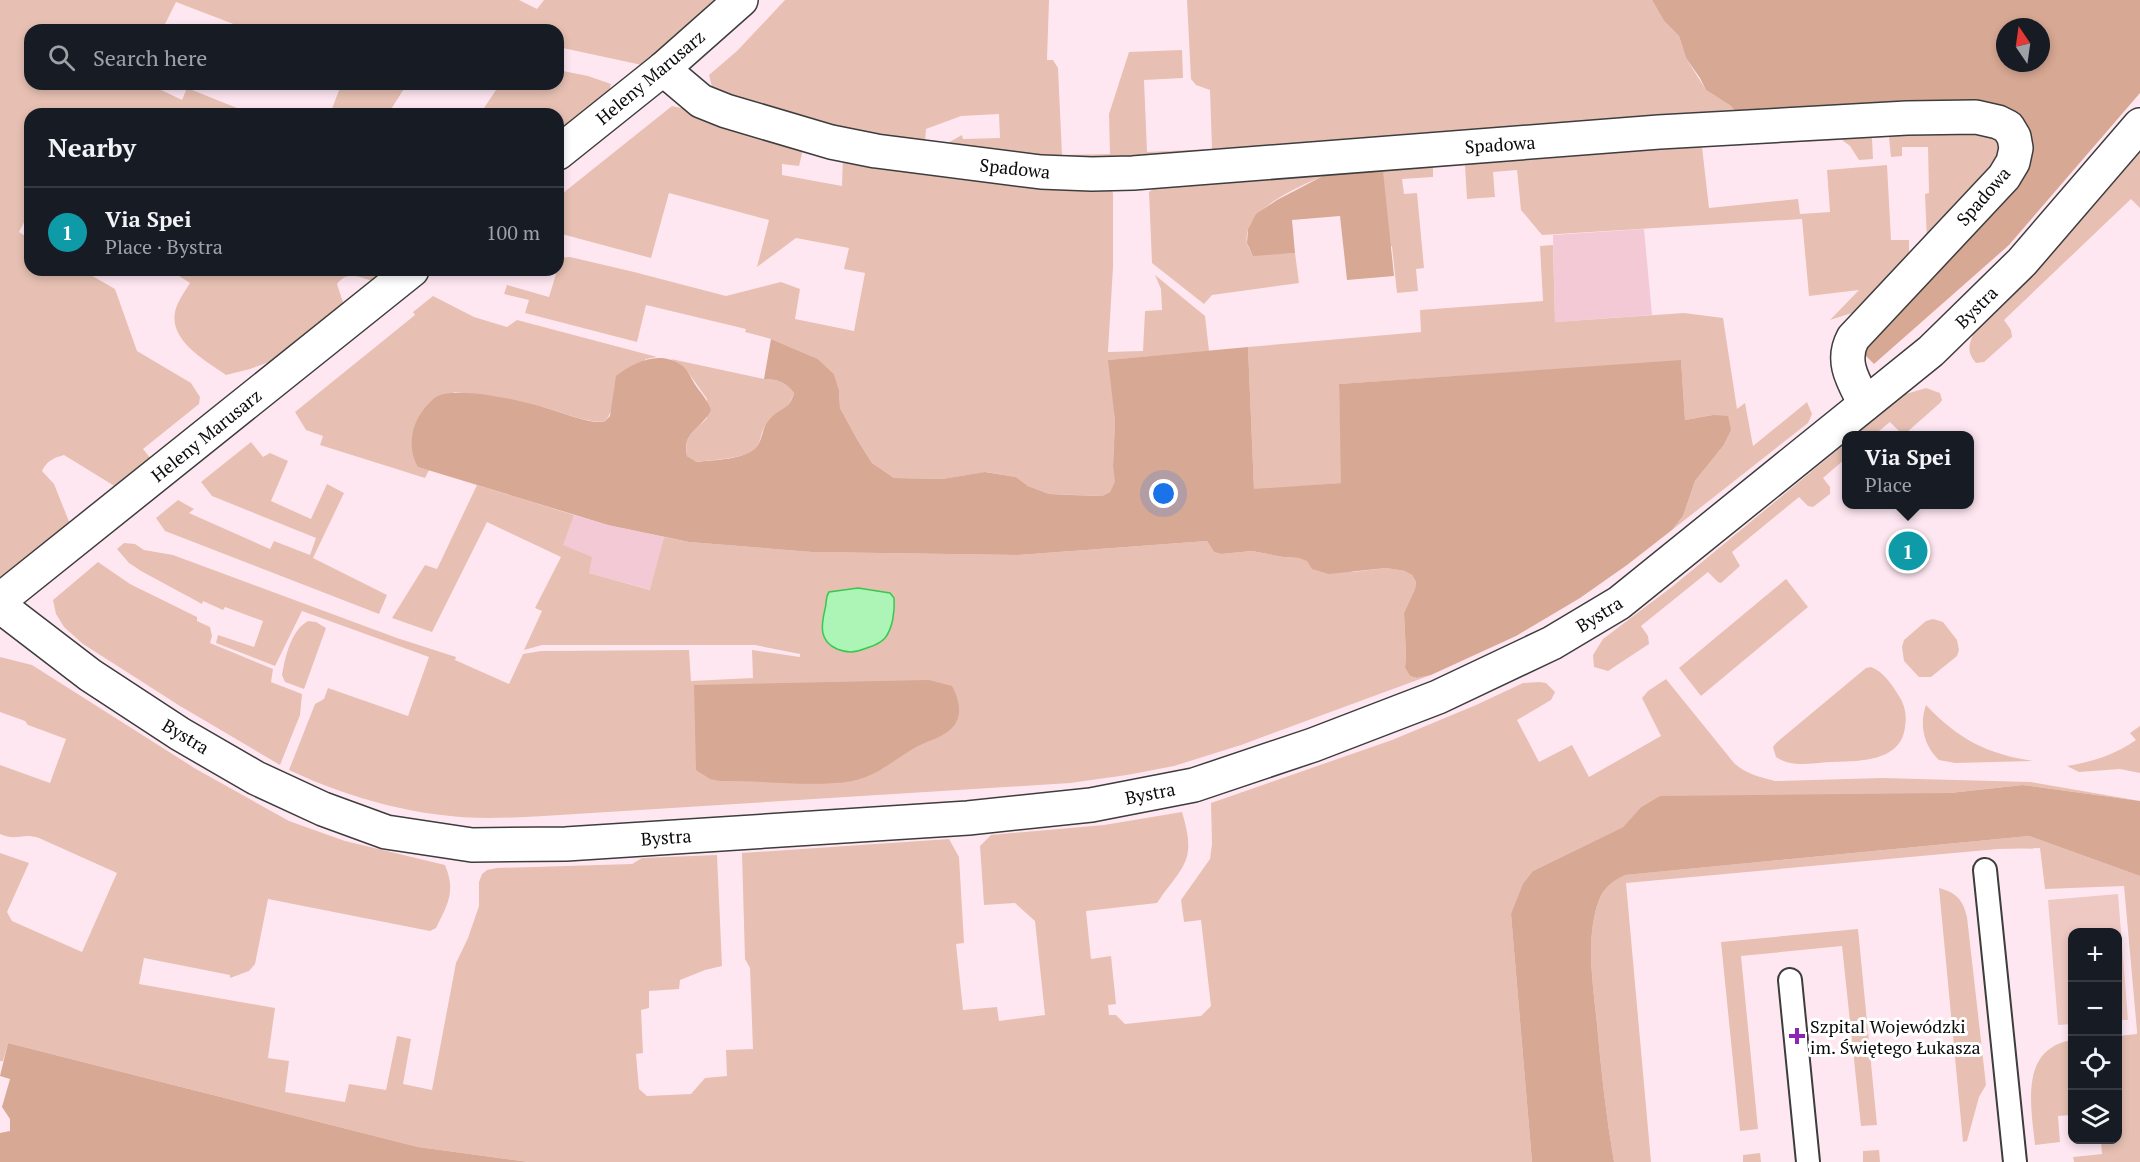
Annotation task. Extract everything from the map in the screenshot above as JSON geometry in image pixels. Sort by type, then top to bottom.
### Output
[{"type":"street","name":"Heleny Marusarz","points":[[564,148],[663,69],[741,0]]},
{"type":"street","name":"Spadowa","points":[[663,69],[701,101],[726,111],[831,142],[876,151],[1029,170],[1092,174],[1133,173],[1659,132],[1907,118],[1976,117],[1998,122],[2008,127],[2014,137],[2016,148],[2013,162],[2004,177],[1980,205],[1912,273],[1853,338],[1848,348],[1847,361],[1850,374],[1865,404]]},
{"type":"street","name":"Bystra","points":[[0,606],[90,675],[199,745],[256,778],[323,809],[386,832],[472,845],[566,844],[968,818],[1091,805],[1194,784],[1313,745],[1438,697],[1552,643],[1619,603],[1931,351],[2022,262],[2140,125]]},
{"type":"street","name":"Heleny Marusarz","points":[[0,600],[405,276]]},
{"type":"lane","points":[[1985,870],[2014,1162]]},
{"type":"lane","points":[[1790,980],[1808,1162]]},
{"type":"shaded area","points":[[0,0],[519,0],[537,9],[544,0],[716,0],[642,65],[564,48],[564,24],[233,24],[176,2],[165,24],[24,24],[24,90],[161,90],[182,100],[186,90],[192,90],[237,108],[24,108],[24,222],[19,232],[24,235],[24,276],[92,276],[115,289],[137,351],[191,383],[200,397],[199,404],[143,449],[151,459],[116,487],[64,455],[48,462],[42,471],[54,484],[70,524],[0,579]]},
{"type":"shaded area","points":[[785,0],[1049,0],[1047,60],[1053,60],[1058,68],[1062,155],[1110,154],[1109,114],[1129,52],[1182,50],[1183,78],[1144,80],[1147,152],[1212,149],[1210,90],[1196,85],[1191,79],[1187,0],[1652,0],[1664,21],[1679,36],[1686,58],[1706,90],[1731,106],[1740,117],[1059,163],[946,144],[962,135],[963,139],[1000,138],[999,114],[961,116],[926,129],[923,146],[715,99],[709,75],[737,51]]},
{"type":"shaded area","points":[[1652,0],[2140,0],[2140,93],[2009,245],[1874,364],[1866,356],[1865,345],[2025,135],[1740,117],[1731,106],[1706,90],[1686,58],[1679,36],[1664,21]]},
{"type":"shaded area","points":[[564,71],[611,84],[609,92],[564,129],[564,108],[484,108],[496,90],[564,90]]},
{"type":"shaded area","points":[[339,90],[403,90],[392,108],[332,108]]},
{"type":"shaded area","points":[[672,106],[699,112],[804,145],[799,166],[782,164],[782,175],[842,186],[843,154],[1108,185],[1113,193],[1113,267],[1108,352],[1143,351],[1145,311],[1162,310],[1161,289],[1155,275],[1205,316],[1209,351],[1109,360],[1115,421],[1113,466],[1116,482],[1110,492],[1102,496],[1049,494],[1028,486],[1016,477],[986,472],[942,479],[894,478],[872,463],[840,408],[839,390],[834,374],[818,359],[771,339],[745,332],[746,329],[646,305],[637,342],[525,313],[529,300],[504,294],[507,285],[549,297],[555,276],[564,276],[564,258],[570,257],[726,296],[781,282],[800,289],[795,319],[854,331],[865,273],[844,269],[849,248],[796,238],[757,267],[769,220],[669,193],[651,258],[564,235],[564,192]]},
{"type":"shaded area","points":[[1952,124],[2001,136],[2005,158],[1927,241],[1925,194],[1929,193],[1928,147],[1902,147],[1902,156],[1891,157],[1889,137],[1872,138],[1873,159],[1859,160],[1850,146],[1842,140],[1702,147],[1709,208],[1798,199],[1800,214],[1830,212],[1827,170],[1887,165],[1891,240],[1909,240],[1909,254],[1887,278],[1881,291],[1858,311],[1830,320],[1859,290],[1809,296],[1802,219],[1542,235],[1521,210],[1517,170],[1493,172],[1495,197],[1467,199],[1465,165],[1469,156]]},
{"type":"shaded area","points":[[2140,152],[2140,208],[2131,199],[2004,320],[2011,330],[2012,337],[1984,362],[1976,363],[1969,349],[1974,333],[2041,266]]},
{"type":"shaded area","points":[[1428,159],[1433,167],[1433,177],[1402,179],[1404,194],[1417,193],[1424,268],[1416,269],[1418,291],[1397,293],[1392,247],[1323,176],[1274,201],[1253,220],[1248,231],[1247,243],[1253,255],[1295,253],[1299,283],[1212,295],[1204,304],[1152,263],[1149,192],[1164,181]]},
{"type":"shaded area","points":[[1383,171],[1394,276],[1347,280],[1340,216],[1292,220],[1295,253],[1253,256],[1247,243],[1248,229],[1256,214],[1277,200],[1323,176]]},
{"type":"shaded area","points":[[1644,229],[1652,315],[1555,322],[1553,235]]},
{"type":"shaded area","points":[[1553,245],[1555,322],[1684,313],[1723,318],[1737,409],[1745,403],[1753,446],[1807,402],[1812,414],[1808,423],[1672,530],[1683,516],[1695,481],[1723,446],[1713,415],[1685,420],[1681,361],[1339,384],[1342,483],[1254,490],[1248,347],[1421,332],[1420,310],[1543,301],[1540,246]]},
{"type":"shaded area","points":[[179,276],[349,276],[337,284],[344,305],[277,359],[226,375],[196,354],[180,337],[175,315],[179,300],[190,283]]},
{"type":"shaded area","points":[[358,276],[379,276],[373,281]]},
{"type":"shaded area","points":[[433,296],[474,317],[507,327],[517,320],[657,357],[646,359],[614,388],[612,406],[604,422],[582,419],[512,400],[454,392],[418,467],[429,470],[425,478],[320,445],[323,436],[306,430],[295,412],[415,315],[413,312]]},
{"type":"shaded area","points":[[771,339],[818,359],[834,374],[839,390],[840,408],[858,441],[872,463],[894,478],[942,479],[985,472],[1016,477],[1028,486],[1049,494],[1102,496],[1110,492],[1115,482],[1113,466],[1115,421],[1108,360],[1248,347],[1254,489],[1341,483],[1339,384],[1681,360],[1685,420],[1713,415],[1728,416],[1731,430],[1723,446],[1695,481],[1683,516],[1672,530],[1580,598],[1516,636],[1431,675],[1417,678],[1410,676],[1405,668],[1404,613],[1416,582],[1412,575],[1405,571],[1386,568],[1329,574],[1312,569],[1307,561],[1299,558],[1252,551],[1221,554],[1214,552],[1207,541],[1018,555],[812,552],[689,542],[608,525],[418,467],[413,455],[412,436],[415,424],[436,397],[458,393],[490,395],[582,419],[604,422],[610,416],[616,376],[640,362],[658,358],[676,362],[684,367],[711,410],[687,441],[687,456],[696,462],[747,454],[758,445],[767,423],[790,403],[794,393],[781,382],[764,379]]},
{"type":"shaded area","points":[[671,359],[777,381],[788,386],[794,393],[786,407],[765,427],[755,449],[736,457],[695,462],[687,456],[687,443],[691,434],[707,418],[707,399],[685,368]]},
{"type":"shaded area","points":[[1926,388],[1940,393],[1942,400],[1908,431],[1899,431],[1890,422],[1879,431],[1860,431],[1906,394]]},
{"type":"shaded area","points":[[251,442],[263,457],[270,453],[288,461],[271,501],[311,519],[327,484],[344,493],[313,558],[387,595],[379,614],[165,531],[156,518],[178,500],[194,509],[189,513],[270,549],[274,541],[310,555],[316,538],[212,496],[201,482]]},
{"type":"shaded area","points":[[1842,446],[1842,461],[1823,478],[1830,487],[1830,494],[1813,507],[1808,506],[1799,497],[1732,552],[1740,566],[1721,583],[1708,572],[1641,626],[1648,636],[1649,644],[1608,671],[1594,667],[1593,655],[1603,639],[1673,586]]},
{"type":"shaded area","points":[[477,485],[574,515],[563,545],[592,557],[589,573],[650,590],[664,537],[689,542],[812,552],[1018,555],[1207,541],[1214,552],[1221,554],[1252,551],[1299,558],[1353,572],[1386,568],[1406,571],[1416,582],[1404,613],[1405,668],[1410,676],[1417,678],[1431,675],[1241,745],[1174,766],[1127,775],[1070,783],[544,816],[496,818],[437,815],[361,798],[289,770],[315,704],[324,699],[328,688],[408,716],[429,657],[302,611],[275,666],[216,643],[218,635],[254,647],[263,621],[225,607],[223,610],[203,601],[202,604],[141,571],[129,563],[117,549],[124,543],[135,544],[144,550],[173,555],[397,638],[456,657],[455,660],[509,684],[523,654],[541,651],[689,650],[691,681],[753,678],[752,650],[800,657],[800,654],[755,645],[542,645],[524,650],[542,611],[535,608],[561,557],[487,522],[432,632],[392,618],[425,565],[437,569]]},
{"type":"shaded area","points":[[574,515],[664,537],[651,590],[589,573],[562,545]]},
{"type":"shaded area","points":[[98,562],[130,584],[197,617],[197,621],[210,627],[212,636],[210,643],[273,669],[271,682],[302,694],[300,715],[280,765],[180,706],[83,644],[64,627],[56,614],[53,600]]},
{"type":"shaded area","points":[[1786,579],[1808,607],[1701,696],[1679,668]]},
{"type":"shaded area","points":[[858,588],[890,593],[894,598],[893,619],[888,634],[880,642],[857,651],[844,651],[831,646],[824,637],[822,627],[827,598],[829,592]]},
{"type":"shaded area","points":[[1933,619],[1943,622],[1957,640],[1959,650],[1957,656],[1931,677],[1919,677],[1904,661],[1902,647],[1904,640],[1926,621]]},
{"type":"shaded area","points":[[308,621],[316,622],[326,628],[304,689],[285,682],[282,675],[293,637]]},
{"type":"shaded area","points":[[0,657],[32,665],[196,769],[289,821],[345,841],[445,865],[450,882],[449,897],[436,928],[430,931],[268,899],[255,964],[249,971],[230,978],[230,975],[144,958],[139,984],[275,1008],[268,1058],[289,1061],[285,1092],[345,1102],[349,1084],[386,1090],[397,1036],[411,1039],[403,1084],[432,1090],[456,963],[479,906],[479,882],[482,874],[487,870],[497,868],[632,864],[642,858],[717,855],[722,966],[680,980],[679,989],[649,991],[649,1008],[641,1010],[643,1053],[636,1054],[639,1089],[647,1096],[691,1094],[705,1078],[727,1076],[726,1050],[753,1049],[750,968],[745,959],[742,853],[949,839],[959,857],[964,943],[956,944],[963,1010],[997,1007],[999,1021],[1045,1015],[1035,921],[1015,903],[984,905],[980,846],[991,835],[1104,825],[1182,812],[1188,852],[1181,870],[1157,903],[1086,911],[1091,959],[1111,956],[1116,1004],[1108,1005],[1109,1015],[1116,1015],[1125,1024],[1201,1016],[1211,1006],[1201,920],[1184,922],[1181,900],[1210,859],[1211,803],[1392,740],[1523,683],[1546,683],[1555,692],[1551,700],[1517,720],[1539,762],[1572,745],[1589,777],[1661,736],[1642,698],[1666,679],[1734,763],[1748,772],[1775,781],[1882,778],[2031,782],[2140,801],[2023,785],[1950,793],[1640,808],[1623,827],[1533,871],[1511,914],[1532,1162],[529,1162],[418,1147],[8,1043],[3,1061],[0,1061],[0,853],[29,863],[7,912],[12,921],[82,952],[117,873],[39,838],[11,837],[0,834],[0,765],[50,783],[66,739],[0,712]]},
{"type":"shaded area","points":[[1871,667],[1887,679],[1904,707],[1905,727],[1902,739],[1895,748],[1876,758],[1853,761],[1795,764],[1776,757],[1773,747],[1776,743],[1866,668]]},
{"type":"shaded area","points":[[929,680],[952,686],[959,708],[955,724],[944,734],[918,746],[871,775],[849,782],[821,784],[720,781],[710,779],[696,770],[694,685]]},
{"type":"shaded area","points":[[1926,705],[1950,727],[1974,743],[2001,754],[2033,761],[1955,763],[1939,760],[1926,742],[1924,735],[1923,720]]},
{"type":"shaded area","points":[[2140,726],[2140,773],[2120,769],[2079,772],[2067,766],[2094,760],[2120,750],[2136,740],[2130,733]]},
{"type":"shaded area","points":[[2023,785],[2140,801],[2140,876],[2029,836],[1625,875],[1613,882],[1603,891],[1599,900],[1591,945],[1602,1076],[1614,1162],[1532,1162],[1511,914],[1523,884],[1533,871],[1623,827],[1640,808],[1660,796],[1950,793]]},
{"type":"shaded area","points":[[2029,836],[2140,876],[2140,1162],[2074,1162],[2073,1157],[2102,1154],[2101,1144],[2122,1144],[2122,1036],[2137,1034],[2124,886],[2045,889],[2040,848],[1998,849],[1626,883],[1651,1162],[1614,1162],[1602,1076],[1591,945],[1595,915],[1603,891],[1624,875]]},
{"type":"shaded area","points":[[1939,888],[1958,898],[1967,917],[1986,1085],[1979,1097],[1967,1141],[1963,1142]]},
{"type":"shaded area","points":[[2118,894],[2121,928],[2068,928],[2068,1024],[2058,1025],[2048,900]]},
{"type":"shaded area","points":[[1858,929],[1877,1125],[1861,1126],[1842,946],[1741,956],[1758,1129],[1740,1131],[1721,942]]},
{"type":"shaded area","points":[[2122,944],[2128,1020],[2122,1020]]},
{"type":"shaded area","points":[[2068,1041],[2068,1115],[2058,1116],[2060,1142],[2035,1145],[2032,1081],[2043,1055],[2055,1045]]},
{"type":"shaded area","points":[[8,1043],[418,1147],[529,1162],[0,1162],[0,1133],[10,1131],[10,1119],[2,1107],[10,1079],[0,1076]]},
{"type":"shaded area","points":[[1879,1150],[1880,1162],[1863,1162],[1863,1151]]},
{"type":"shaded area","points":[[1760,1153],[1761,1162],[1743,1162],[1743,1155]]},
{"type":"place","name":"Via Spei","points":[[1908,551]]},
{"type":"place","name":"Szpital Wojewódzki im. Świętego Łukasza","points":[[1797,1036]]}]
